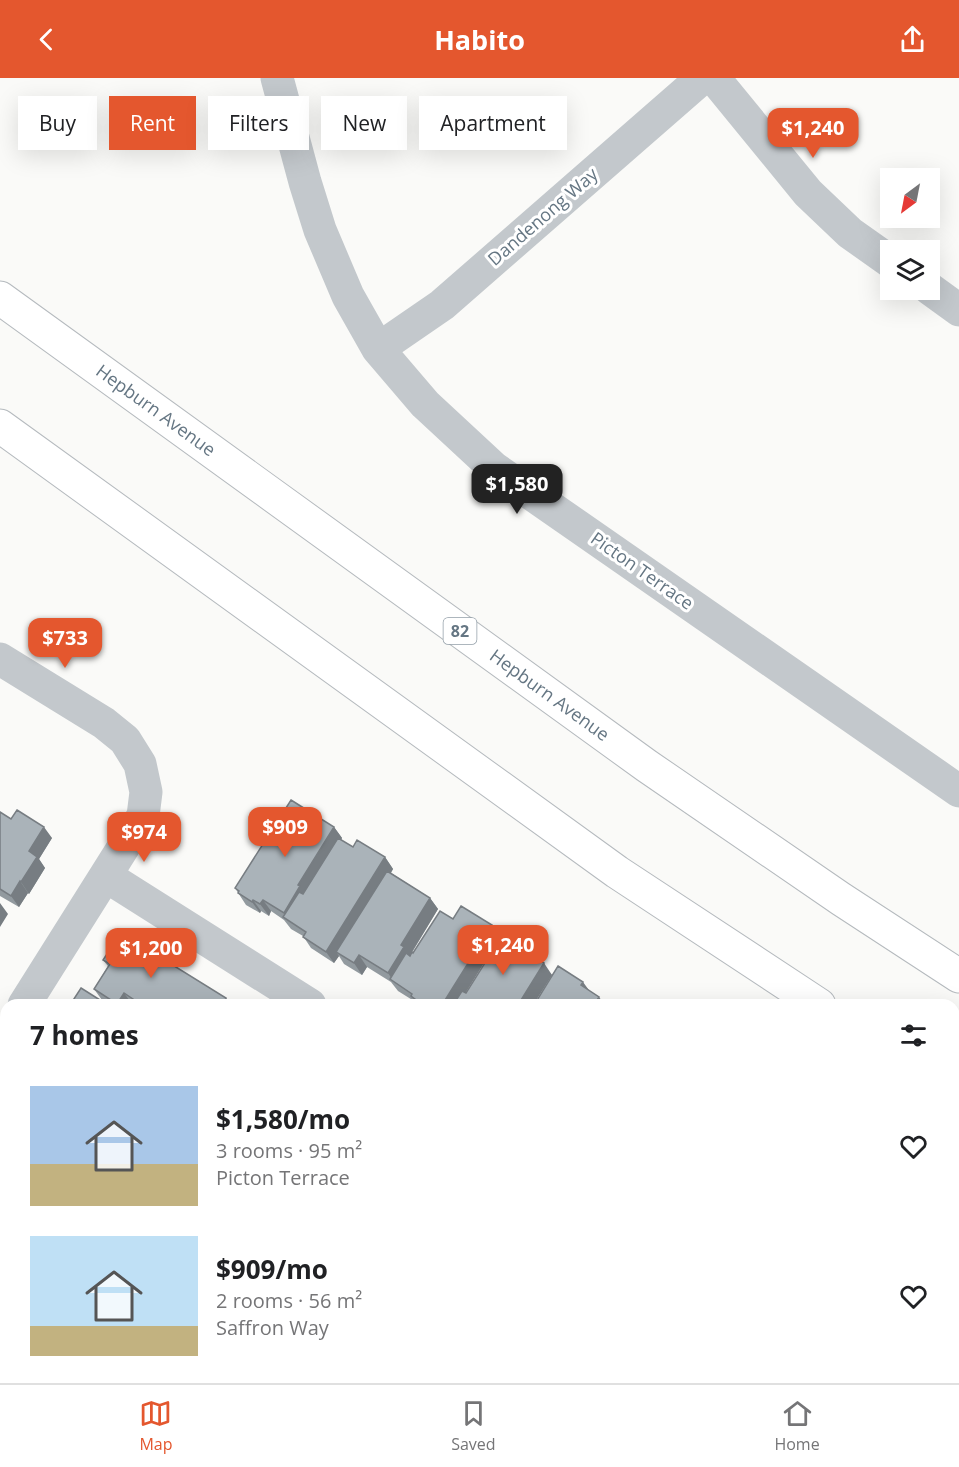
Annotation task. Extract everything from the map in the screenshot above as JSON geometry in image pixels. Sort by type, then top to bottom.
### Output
[{"type":"main road","name":"Hepburn Avenue","points":[[0,298],[647,766],[841,899],[959,976]]},
{"type":"main road","points":[[0,426],[617,872],[810,999]]},
{"type":"street","name":"Picton Terrace","points":[[277,78],[320,230],[348,296],[378,349],[425,404],[494,468],[959,791]]},
{"type":"street","name":"Dandenong Way","points":[[378,349],[442,305],[702,78]]},
{"type":"street","points":[[714,78],[808,194],[850,233],[880,254]]},
{"type":"street","points":[[940,296],[959,310]]},
{"type":"street","points":[[0,659],[104,723],[125,740],[140,764],[146,792],[143,816],[28,999]]},
{"type":"street","points":[[106,876],[301,999]]},
{"type":"building","points":[[291,800],[334,827],[298,885],[300,886],[284,913],[263,900],[260,904],[253,900],[252,902],[238,893],[239,891],[235,888]]},
{"type":"building","points":[[17,810],[44,827],[29,851],[37,857],[11,896],[0,889],[0,812],[11,819]]},
{"type":"building","points":[[338,838],[353,847],[357,840],[385,857],[326,952],[303,937],[306,932],[283,917],[299,892],[303,894]]},
{"type":"building","points":[[387,871],[430,898],[401,945],[404,947],[388,973],[359,955],[354,963],[336,952]]},
{"type":"building","points":[[461,906],[492,925],[446,999],[415,999],[411,996],[412,994],[390,979],[406,953],[410,956],[413,953],[440,911],[453,919]]},
{"type":"building","points":[[505,931],[528,945],[525,952],[544,963],[522,999],[457,999],[462,991],[466,993]]},
{"type":"building","points":[[118,937],[125,942],[128,938],[226,998],[133,999],[124,993],[120,999],[109,999],[94,989],[110,964],[103,960]]},
{"type":"building","points":[[558,966],[583,982],[581,985],[599,997],[598,999],[538,999]]},
{"type":"building","points":[[81,988],[98,999],[74,999]]}]
